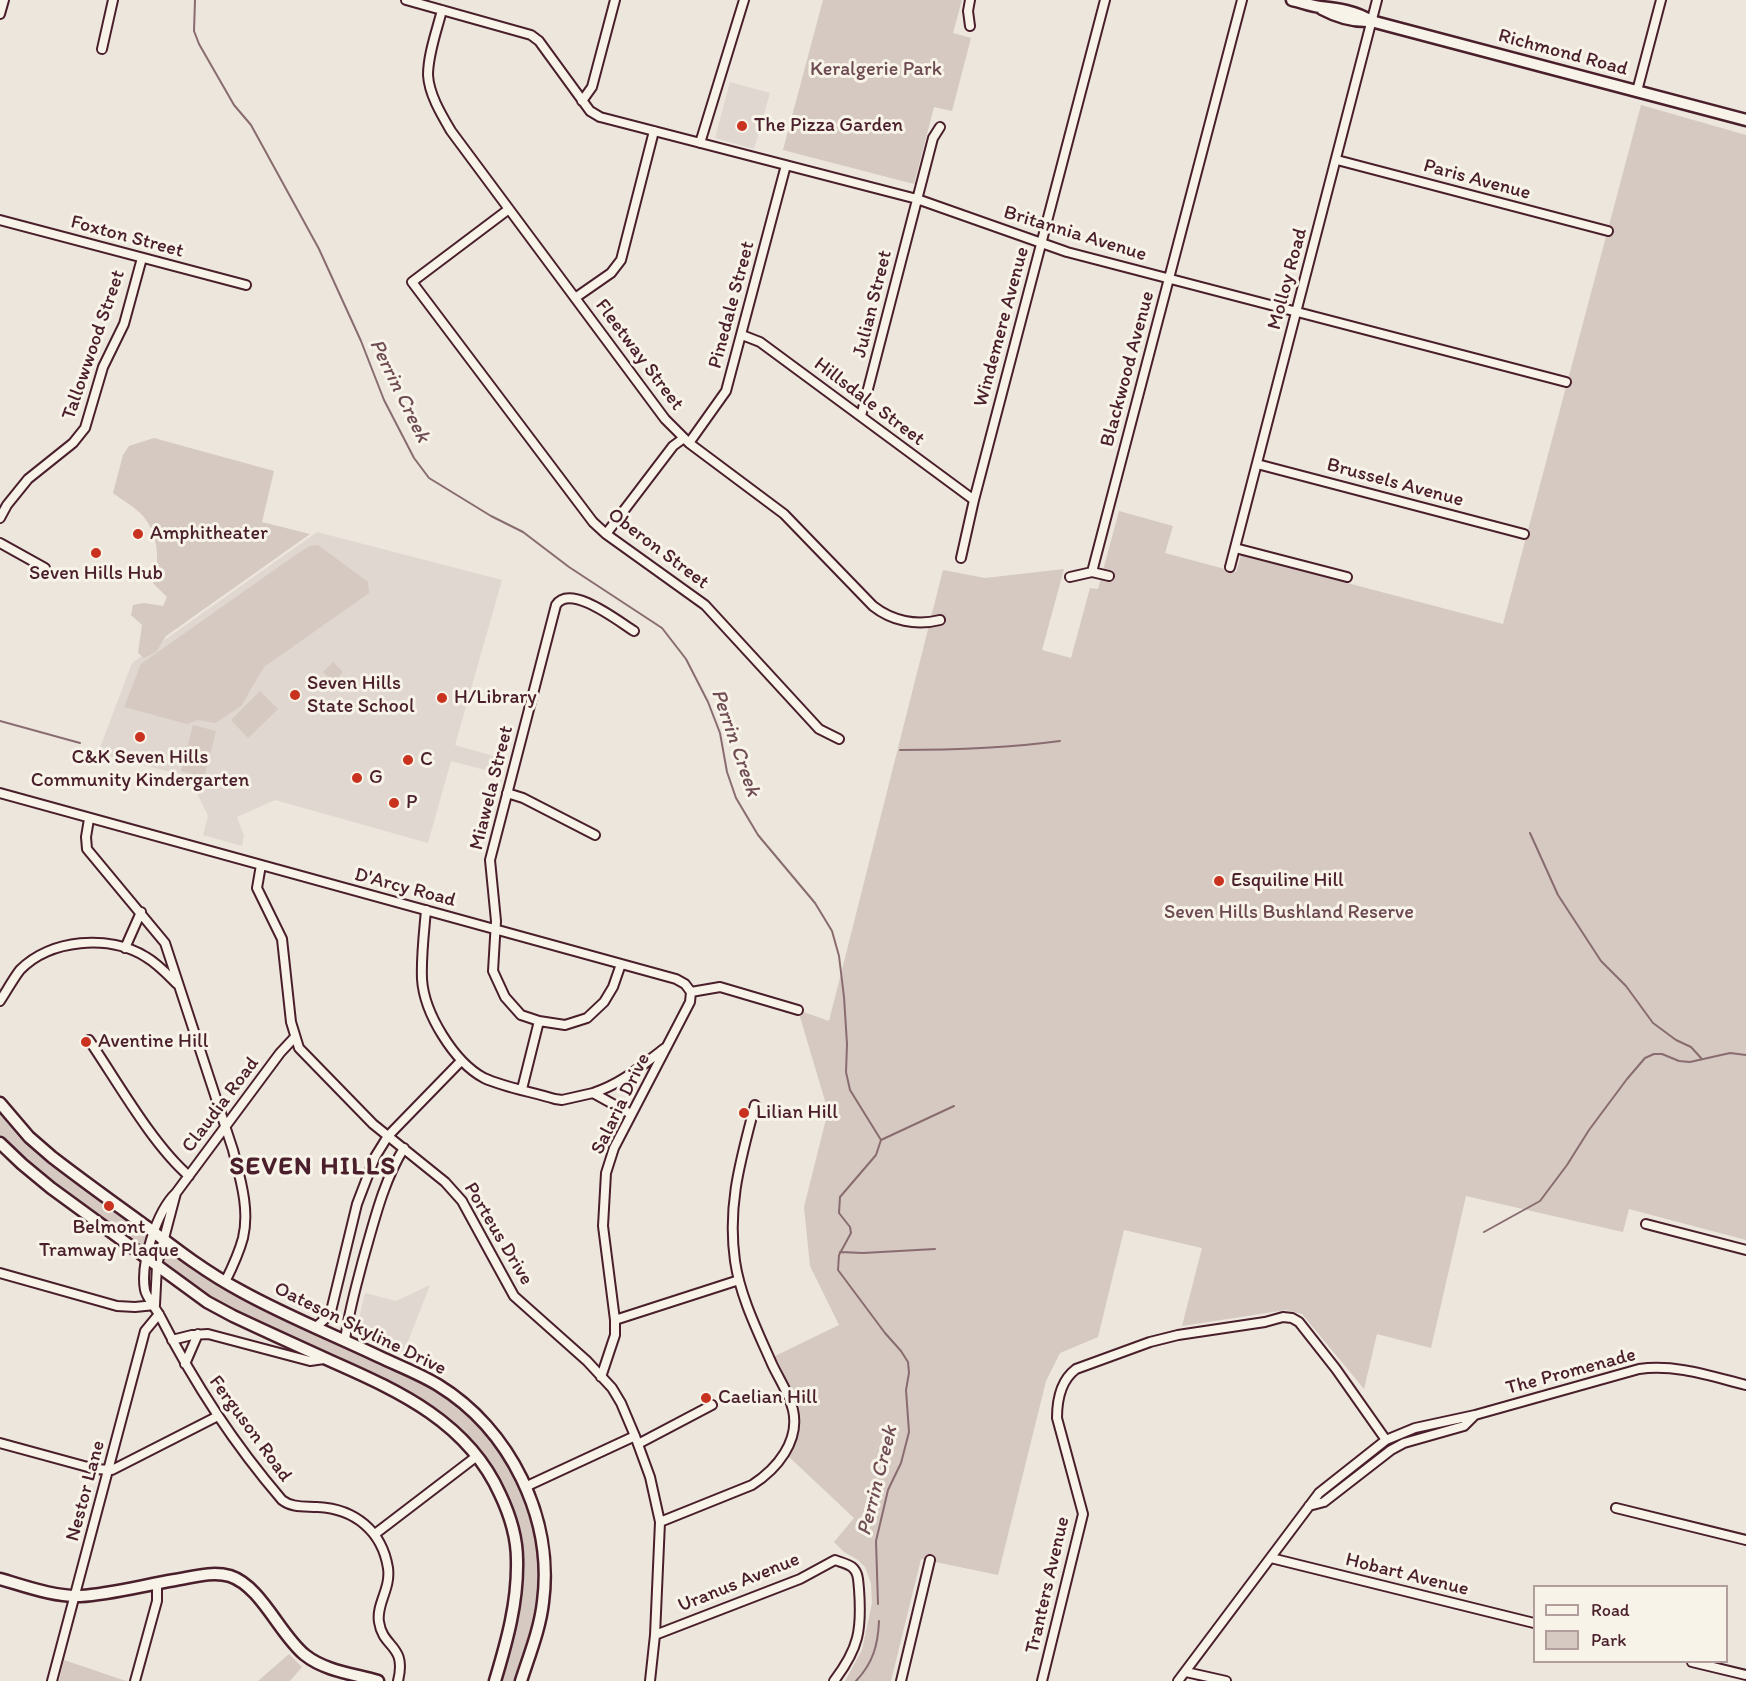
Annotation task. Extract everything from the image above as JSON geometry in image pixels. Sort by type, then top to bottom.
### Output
[{"type":"main road","name":"Richmond Road","points":[[1292,0],[1359,22],[1371,21],[1746,120]]},
{"type":"main road","name":"Oateson Skyline Drive","points":[[0,1103],[29,1137],[51,1157],[225,1282],[315,1328],[433,1382],[482,1420],[506,1450],[525,1487],[537,1523],[545,1581],[542,1612],[521,1681]]},
{"type":"main road","name":"Oateson Skyline Drive","points":[[0,1143],[35,1175],[218,1308],[384,1385],[419,1405],[455,1431],[491,1475],[502,1498],[516,1546],[515,1604],[495,1681]]},
{"type":"main road","points":[[0,1579],[57,1594],[75,1596],[215,1574],[233,1577],[253,1592],[294,1645],[307,1657],[324,1666],[378,1681]]},
{"type":"street","points":[[0,14],[4,0]]},
{"type":"street","points":[[102,49],[113,0]]},
{"type":"street","name":"Britannia Avenue","points":[[406,0],[531,35],[539,41],[590,111],[600,117],[917,199],[1067,252],[1566,382]]},
{"type":"street","points":[[582,100],[592,87],[615,0]]},
{"type":"street","points":[[700,143],[744,0]]},
{"type":"street","points":[[970,0],[968,10],[970,26]]},
{"type":"street","name":"Windemere Avenue","points":[[962,558],[974,500],[1105,0]]},
{"type":"street","name":"Blackwood Avenue","points":[[1092,572],[1242,0]]},
{"type":"street","name":"Molloy Road","points":[[1230,567],[1377,0]]},
{"type":"street","points":[[1637,91],[1661,0]]},
{"type":"street","name":"Fleetway Street","points":[[442,10],[428,74],[439,110],[451,131],[665,418],[687,441],[784,513],[884,615],[895,620],[928,623],[940,620]]},
{"type":"street","name":"Julian Street","points":[[861,416],[933,138],[940,127]]},
{"type":"street","points":[[575,298],[611,273],[621,260],[654,131]]},
{"type":"street","name":"Paris Avenue","points":[[1337,160],[1608,231]]},
{"type":"street","name":"Pinedale Street","points":[[606,534],[673,446],[687,441],[726,391],[786,165]]},
{"type":"street","name":"Oberon Street","points":[[509,209],[412,282],[586,513],[606,534],[705,605],[819,729],[839,739]]},
{"type":"street","name":"Foxton Street","points":[[0,220],[246,285]]},
{"type":"street","name":"Tallowwood Street","points":[[0,518],[7,505],[28,479],[73,443],[85,428],[103,367],[124,324],[142,258]]},
{"type":"street","name":"Hillsdale Street","points":[[742,335],[760,342],[974,500]]},
{"type":"street","name":"Brussels Avenue","points":[[1257,464],[1524,534]]},
{"type":"street","points":[[0,543],[45,568]]},
{"type":"street","points":[[1235,548],[1347,577]]},
{"type":"street","points":[[1070,577],[1092,572],[1109,576]]},
{"type":"street","name":"Miawela Street","points":[[539,1021],[521,1015],[505,997],[493,971],[496,930],[490,860],[554,609],[559,600],[572,597],[581,599],[634,631]]},
{"type":"street","points":[[507,793],[523,798],[595,835]]},
{"type":"street","name":"D'Arcy Road","points":[[0,794],[676,979],[685,984],[691,992]]},
{"type":"street","points":[[89,819],[87,849],[165,943],[233,1150],[242,1185],[245,1223],[243,1239],[225,1282]]},
{"type":"street","name":"Porteus Drive","points":[[261,865],[257,888],[282,939],[294,1038],[298,1048],[373,1124],[445,1182],[462,1201],[514,1296],[587,1361],[612,1388],[621,1403],[637,1440],[655,1493],[660,1522],[655,1635],[650,1681]]},
{"type":"street","points":[[426,910],[422,979],[424,992],[441,1034],[461,1060],[488,1079],[562,1100],[614,1086],[668,1046]]},
{"type":"street","points":[[125,948],[141,912]]},
{"type":"street","points":[[0,1002],[19,972],[28,963],[67,945],[98,942],[144,955],[158,964],[179,986]]},
{"type":"street","points":[[522,1089],[539,1021],[565,1024],[587,1018],[604,1002],[613,987],[621,964]]},
{"type":"street","points":[[691,992],[720,987],[798,1010]]},
{"type":"street","name":"Salaria Drive","points":[[601,1377],[615,1335],[603,1226],[606,1173],[614,1148],[690,1002],[691,992]]},
{"type":"street","name":"Claudia Road","points":[[157,1265],[158,1219],[164,1208],[280,1053],[294,1038]]},
{"type":"street","points":[[89,1040],[151,1131],[178,1166],[189,1176]]},
{"type":"street","points":[[315,1328],[329,1315],[357,1204],[375,1157],[388,1136],[461,1060]]},
{"type":"street","points":[[593,1093],[631,1114]]},
{"type":"street","points":[[660,1522],[752,1485],[765,1476],[775,1466],[789,1444],[794,1427],[793,1411],[769,1355],[735,1262],[734,1189],[755,1105]]},
{"type":"street","points":[[345,1341],[355,1288],[378,1207],[393,1168],[404,1148]]},
{"type":"street","points":[[1646,1224],[1746,1250]]},
{"type":"street","name":"Claudia Road","points":[[147,1258],[159,1236]]},
{"type":"street","name":"Ferguson Road","points":[[147,1258],[145,1291],[155,1305],[184,1364],[218,1416],[285,1502],[294,1506],[342,1511],[357,1518],[375,1534]]},
{"type":"street","name":"Ferguson Road","points":[[155,1305],[157,1265]]},
{"type":"street","points":[[0,1273],[117,1306],[155,1305]]},
{"type":"street","points":[[615,1320],[740,1280]]},
{"type":"street","name":"Nestor Lane","points":[[52,1681],[146,1331],[159,1314]]},
{"type":"street","name":"Tranters Avenue","points":[[1042,1681],[1083,1514],[1057,1418],[1057,1404],[1062,1385],[1069,1374],[1076,1369],[1178,1335],[1265,1322],[1282,1317],[1292,1318],[1299,1322],[1336,1369],[1386,1440]]},
{"type":"street","points":[[184,1364],[198,1334]]},
{"type":"street","name":"Oateson Skyline Drive","points":[[172,1340],[198,1334],[215,1335],[310,1361],[326,1359]]},
{"type":"street","name":"The Promenade","points":[[1178,1681],[1320,1493],[1386,1440],[1415,1428],[1475,1415],[1599,1380],[1656,1367],[1678,1368],[1746,1385]]},
{"type":"street","points":[[525,1487],[637,1440],[712,1405]]},
{"type":"street","name":"The Promenade","points":[[1309,1506],[1324,1502],[1398,1447],[1464,1426],[1475,1415]]},
{"type":"street","points":[[0,1443],[109,1471],[121,1467],[218,1416]]},
{"type":"street","points":[[398,1681],[400,1657],[383,1633],[379,1622],[379,1610],[387,1591],[389,1577],[383,1550],[375,1534],[477,1456]]},
{"type":"street","points":[[1616,1508],[1746,1540]]},
{"type":"street","name":"Hobart Avenue","points":[[1271,1558],[1533,1623]]},
{"type":"street","name":"Uranus Avenue","points":[[655,1635],[800,1579],[835,1560],[853,1568],[858,1575],[861,1616],[857,1640],[848,1662],[834,1681]]},
{"type":"street","points":[[901,1681],[930,1560]]},
{"type":"street","points":[[135,1681],[157,1601],[157,1583]]},
{"type":"street","points":[[1696,1663],[1746,1675]]},
{"type":"street","points":[[1186,1672],[1226,1681]]},
{"type":"shaded area","points":[[730,82],[770,93],[754,149],[715,138]]},
{"type":"shaded area","name":"Seven Hills State School","points":[[317,532],[502,580],[455,745],[504,759],[500,774],[451,761],[428,843],[275,800],[237,817],[244,836],[242,846],[203,835],[208,816],[189,777],[98,753],[132,663]]},
{"type":"shaded area","points":[[430,1285],[403,1354],[360,1335],[357,1327],[365,1293],[396,1301]]},
{"type":"green space","name":"Keralgerie Park","points":[[823,0],[962,0],[953,33],[971,38],[952,111],[934,107],[914,184],[783,150]]},
{"type":"green space","name":"Seven Hills Bushland Reserve","points":[[1641,105],[1746,135],[1746,1240],[1629,1209],[1623,1232],[1466,1196],[1431,1348],[1377,1334],[1364,1389],[1302,1314],[1286,1310],[1182,1326],[1202,1248],[1124,1230],[1098,1337],[1060,1353],[1046,1381],[998,1575],[921,1559],[891,1681],[845,1681],[862,1650],[872,1603],[871,1583],[865,1567],[834,1542],[854,1518],[787,1455],[797,1426],[798,1414],[793,1394],[773,1357],[839,1325],[810,1266],[804,1207],[828,1111],[798,1010],[829,1021],[943,570],[985,578],[1064,569],[1042,650],[1071,658],[1090,588],[1098,589],[1119,511],[1173,526],[1165,553],[1236,572],[1241,555],[1503,624]]},
{"type":"green space","points":[[154,438],[274,471],[262,522],[310,534],[166,636],[156,652],[144,658],[138,653],[142,625],[131,615],[133,605],[144,603],[163,606],[167,597],[153,583],[157,555],[151,528],[137,510],[113,493],[123,455],[129,446]]},
{"type":"green space","points":[[318,545],[368,582],[369,593],[264,667],[241,706],[215,723],[198,720],[187,724],[124,707],[141,664],[297,554],[310,546]]},
{"type":"green space","points":[[333,662],[343,672],[334,682],[323,672]]},
{"type":"green space","points":[[260,691],[278,709],[248,738],[231,720]]},
{"type":"green space","points":[[193,725],[216,731],[204,777],[181,771]]},
{"type":"green space","points":[[0,1107],[150,1233],[146,1248],[142,1248],[47,1182],[0,1140]]},
{"type":"green space","points":[[165,1250],[173,1251],[440,1389],[494,1438],[525,1495],[539,1548],[541,1598],[518,1681],[499,1681],[517,1619],[521,1590],[507,1503],[448,1421],[217,1304],[161,1264]]},
{"type":"green space","points":[[289,1654],[302,1667],[290,1681],[258,1681]]},
{"type":"green space","points":[[64,1660],[123,1680],[128,1681],[59,1681]]},
{"type":"waterway","name":"Perrin Creek","points":[[195,0],[194,31],[199,44],[234,105],[251,125],[319,249],[361,341],[384,400],[414,458],[429,478],[491,516],[523,532],[569,567],[662,628],[686,659],[708,702],[720,733],[727,772],[736,798],[758,835],[815,903],[832,931],[839,956],[844,997],[846,1072],[850,1090],[881,1140],[876,1155],[840,1197],[839,1213],[850,1227],[851,1233],[839,1255],[838,1270],[901,1351],[908,1362],[909,1373],[906,1390],[909,1432],[901,1463],[888,1490],[876,1541],[878,1604]]},
{"type":"waterway","points":[[0,721],[80,743]]},
{"type":"waterway","points":[[900,750],[980,748],[1060,741]]},
{"type":"waterway","points":[[1530,833],[1558,895],[1601,961],[1626,986],[1653,1023],[1676,1040],[1691,1047],[1701,1058]]},
{"type":"waterway","points":[[1484,1232],[1540,1201],[1589,1130],[1645,1058],[1654,1054],[1662,1054],[1679,1061],[1690,1062],[1730,1053],[1746,1055]]},
{"type":"waterway","points":[[881,1140],[954,1106]]},
{"type":"waterway","points":[[840,1252],[935,1249]]},
{"type":"waterway","points":[[856,1681],[867,1667],[873,1653],[879,1621]]},
{"type":"place","name":"The Pizza Garden","points":[[742,126]]},
{"type":"place","name":"Amphitheater","points":[[138,534]]},
{"type":"place","name":"Seven Hills Hub","points":[[96,553]]},
{"type":"place","name":"Seven Hills State School","points":[[295,695]]},
{"type":"place","name":"H/Library","points":[[442,698]]},
{"type":"place","name":"C&K Seven Hills Community Kindergarten","points":[[140,737]]},
{"type":"place","name":"C","points":[[408,760]]},
{"type":"place","name":"G","points":[[357,778]]},
{"type":"place","name":"P","points":[[394,803]]},
{"type":"place","name":"Esquiline Hill","points":[[1219,881]]},
{"type":"place","name":"Aventine Hill","points":[[86,1042]]},
{"type":"place","name":"Lilian Hill","points":[[744,1113]]},
{"type":"place","name":"Belmont Tramway Plaque","points":[[109,1206]]},
{"type":"place","name":"Caelian Hill","points":[[706,1398]]},
{"type":"district","name":"SEVEN HILLS","points":[[313,1167]]}]
